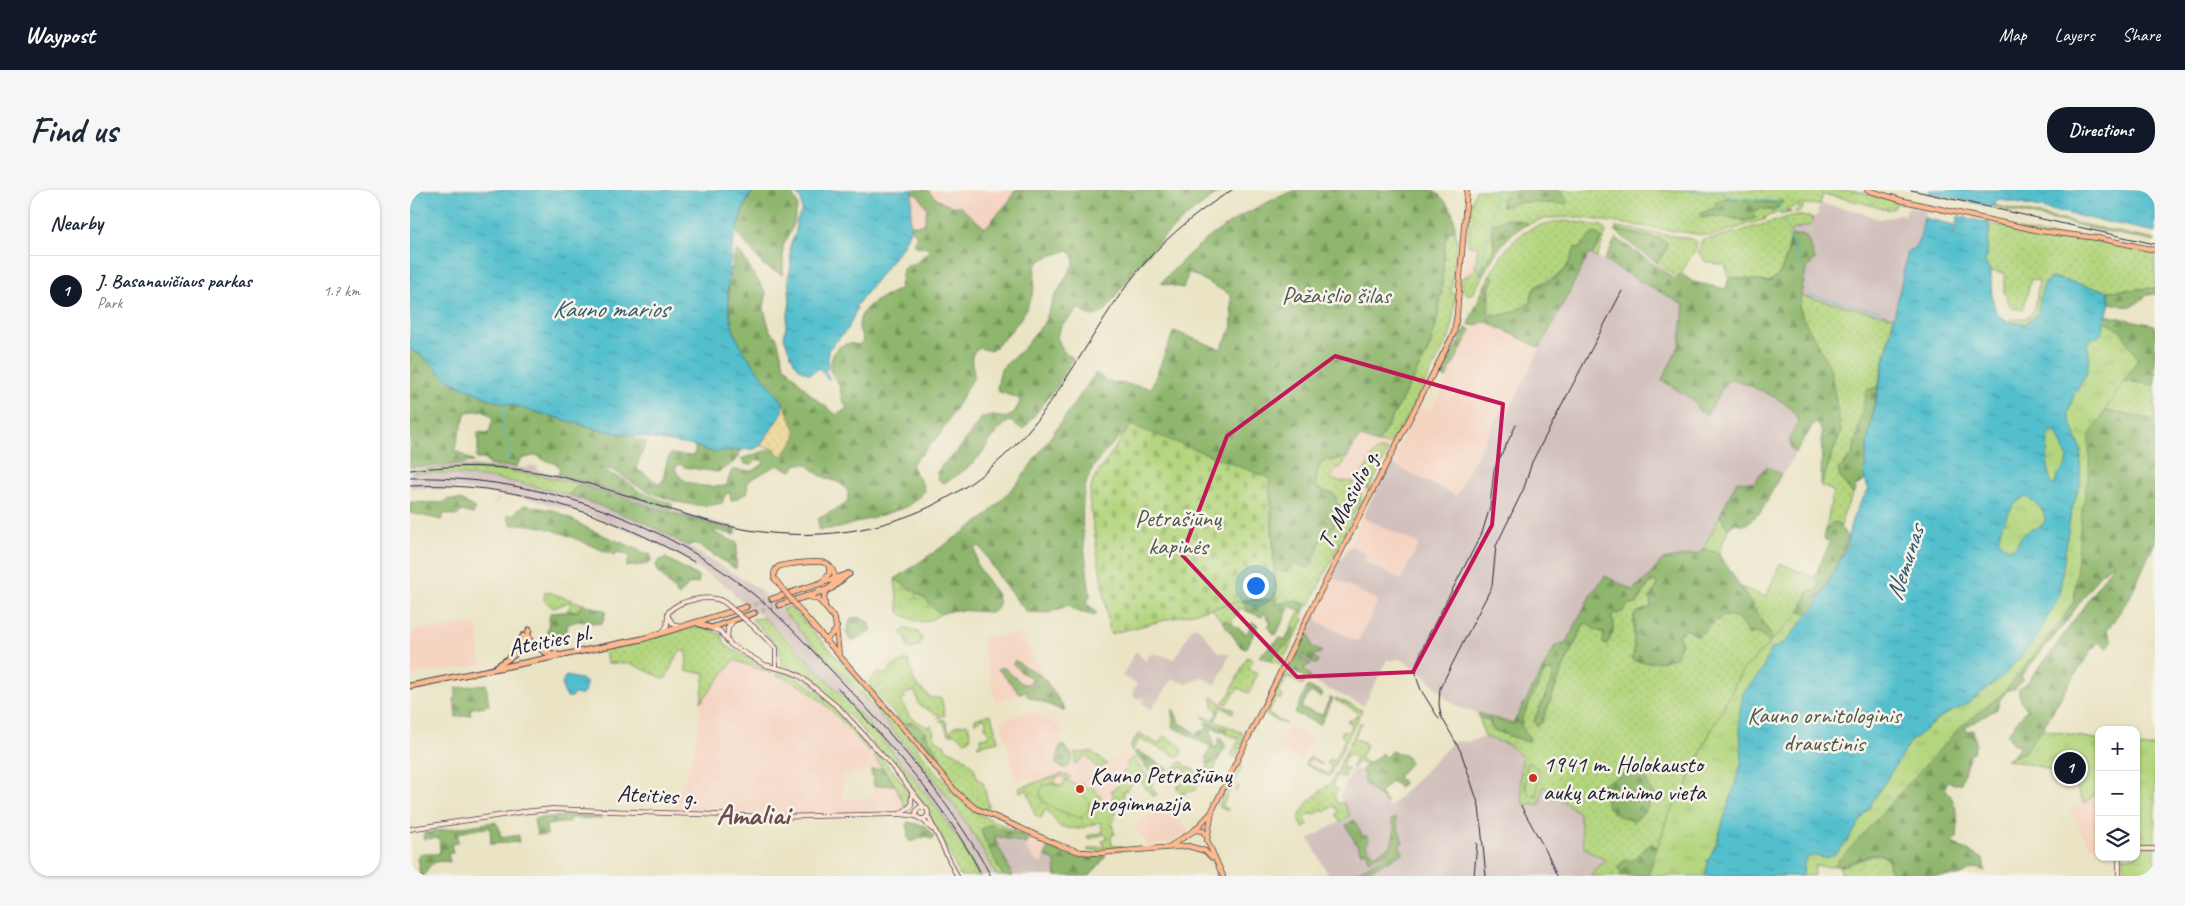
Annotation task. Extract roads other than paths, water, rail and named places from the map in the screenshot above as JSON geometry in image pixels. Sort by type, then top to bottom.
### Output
[{"type":"highway","points":[[772,598],[849,574]]},
{"type":"highway","points":[[779,605],[827,590],[838,584],[849,574]]},
{"type":"highway","name":"Ateities pl.","points":[[410,686],[661,634],[746,607]]},
{"type":"highway","points":[[696,623],[711,628],[754,613]]},
{"type":"highway","points":[[529,630],[529,640]]},
{"type":"highway","points":[[490,670],[514,655],[523,636],[545,652],[564,655]]},
{"type":"main road","name":"T. Masiulio g.","points":[[1207,838],[1212,811],[1314,604],[1452,338],[1456,322],[1467,190]]},
{"type":"main road","points":[[1867,190],[2040,231],[2098,238],[2155,250]]},
{"type":"main road","points":[[841,659],[838,652],[837,626],[823,598],[827,590],[833,585],[835,578],[833,571],[829,565],[820,561],[780,566],[774,572],[774,578],[802,613],[825,641],[841,659],[907,732],[961,798],[982,812],[1061,846],[1087,853],[1170,846],[1196,847],[1203,845],[1207,838]]},
{"type":"main road","points":[[822,582],[829,574],[829,565]]},
{"type":"main road","points":[[833,571],[849,574]]},
{"type":"main road","points":[[806,596],[816,598],[825,605]]},
{"type":"main road","points":[[661,634],[667,626],[669,611],[706,598],[715,598],[724,602],[776,648],[776,668]]},
{"type":"main road","points":[[668,616],[673,624],[683,627]]},
{"type":"main road","points":[[727,640],[728,628],[736,619]]},
{"type":"main road","points":[[825,641],[835,631],[837,626]]},
{"type":"main road","points":[[711,628],[720,631],[734,647],[765,665],[800,676],[840,709],[892,766],[928,810],[928,816],[935,833],[957,876]]},
{"type":"main road","points":[[913,793],[916,816],[922,819],[935,833]]},
{"type":"main road","points":[[901,814],[912,806],[913,793]]},
{"type":"main road","points":[[916,810],[924,807]]},
{"type":"main road","name":"Ateities g.","points":[[410,829],[552,809],[774,818],[901,814],[916,816]]},
{"type":"main road","name":"Ateities g.","points":[[901,814],[916,810]]},
{"type":"main road","name":"T. Masiulio g.","points":[[1170,846],[1193,831],[1212,811]]},
{"type":"main road","points":[[922,819],[928,816]]},
{"type":"main road","points":[[1217,865],[1202,830],[1193,831],[1189,840],[1196,847],[1209,854],[1223,876]]},
{"type":"main road","points":[[2140,849],[2155,849]]},
{"type":"main road","points":[[2119,861],[2119,876]]},
{"type":"water","name":"Kauno marios","points":[[410,190],[753,190],[745,205],[733,242],[728,283],[728,303],[736,337],[752,363],[783,402],[782,413],[760,446],[754,449],[712,452],[695,446],[601,430],[492,400],[448,380],[427,360],[410,349]]},
{"type":"water","points":[[792,190],[913,190],[911,228],[903,246],[855,307],[857,308],[848,329],[828,350],[828,367],[825,372],[830,378],[828,380],[820,368],[810,374],[802,371],[794,362],[784,338],[790,302],[788,278],[791,267],[790,246],[796,232],[796,221],[802,211],[801,199]]},
{"type":"water","points":[[1930,190],[2155,190],[2155,232],[1997,199],[1994,207],[1929,193]]},
{"type":"water","name":"Kauno ornitologinis draustinis","points":[[1958,216],[1990,223],[1985,263],[1991,271],[1995,307],[2002,318],[2008,322],[2024,324],[2037,315],[2043,287],[2049,280],[2054,278],[2108,291],[2110,303],[2102,332],[2098,337],[2091,338],[2087,344],[2090,358],[2086,375],[2074,394],[2068,414],[2081,450],[2080,484],[2070,517],[2059,597],[2033,643],[2002,677],[1967,704],[1941,717],[1911,741],[1847,842],[1837,852],[1828,858],[1814,856],[1807,858],[1803,876],[1705,876],[1708,862],[1705,861],[1709,859],[1716,844],[1742,761],[1739,716],[1743,693],[1763,669],[1770,650],[1785,642],[1816,605],[1848,545],[1849,530],[1854,516],[1869,490],[1864,478],[1868,438],[1908,251],[1916,246],[1918,242],[1924,218],[1954,225],[1951,235],[1953,236]],"holes":[[[2051,431],[2056,432],[2068,459],[2065,467],[2057,475],[2055,486],[2052,485],[2050,480],[2048,466],[2047,449]],[[2025,497],[2040,508],[2045,516],[2045,520],[2043,524],[2025,533],[2016,545],[2009,549],[1999,542],[1999,536],[2007,516],[2016,504]]]},
{"type":"water","points":[[566,676],[586,682],[586,689],[582,695],[574,694],[570,698],[567,697],[562,687]]},
{"type":"waterway","points":[[1480,276],[1496,190]]},
{"type":"waterway","points":[[1685,190],[1777,202],[1782,213]]},
{"type":"waterway","points":[[1784,219],[1810,295],[1880,311]]},
{"type":"waterway","points":[[505,403],[503,419],[505,438],[511,449],[506,460]]},
{"type":"waterway","points":[[494,504],[498,500]]},
{"type":"tunnel","points":[[746,607],[772,599]]},
{"type":"tunnel","points":[[754,613],[779,605]]},
{"type":"railway","points":[[410,470],[476,467],[509,468],[542,473],[606,489],[712,522],[749,530],[787,534],[824,534],[860,529],[895,520],[930,507],[962,489],[993,466],[1014,446],[1051,402],[1113,304],[1141,267],[1164,242],[1204,209],[1232,190]]},
{"type":"railway","points":[[1911,190],[2155,244]]},
{"type":"railway","points":[[1486,876],[1479,806],[1461,752],[1441,716],[1439,704],[1440,688],[1492,586],[1496,546],[1524,488],[1532,462],[1622,291]]},
{"type":"railway","points":[[1439,719],[1421,690],[1416,676],[1417,662],[1427,638],[1482,533],[1490,507],[1494,470],[1516,425]]},
{"type":"railway","points":[[410,478],[459,479],[508,485],[556,495],[602,510],[648,529],[691,551],[732,578],[771,609],[791,628],[888,731],[943,801],[991,876]]},
{"type":"railway","points":[[410,486],[448,486],[485,489],[522,495],[558,504],[593,515],[627,529],[661,544],[694,562]]},
{"type":"railway","points":[[838,688],[933,798],[966,846],[980,872]]},
{"type":"railway","points":[[1521,806],[1546,851],[1557,876]]},
{"type":"railway","points":[[1474,876],[1477,843]]},
{"type":"place","name":"J. Basanavičiaus parkas","points":[[2070,768]]},
{"type":"place","name":"1941 m. Holokausto aukų atminimo vieta","points":[[1533,778]]},
{"type":"place","name":"Kauno Petrašiūnų progimnazija","points":[[1080,789]]},
{"type":"district","name":"Amaliai","points":[[753,814]]},
{"type":"park label","name":"Pažaislio šilas","points":[[1336,295]]},
{"type":"park label","name":"Petrašiūnų kapinės","points":[[1178,532]]},
{"type":"water label","name":"Nemunas","points":[[1905,563]]}]
